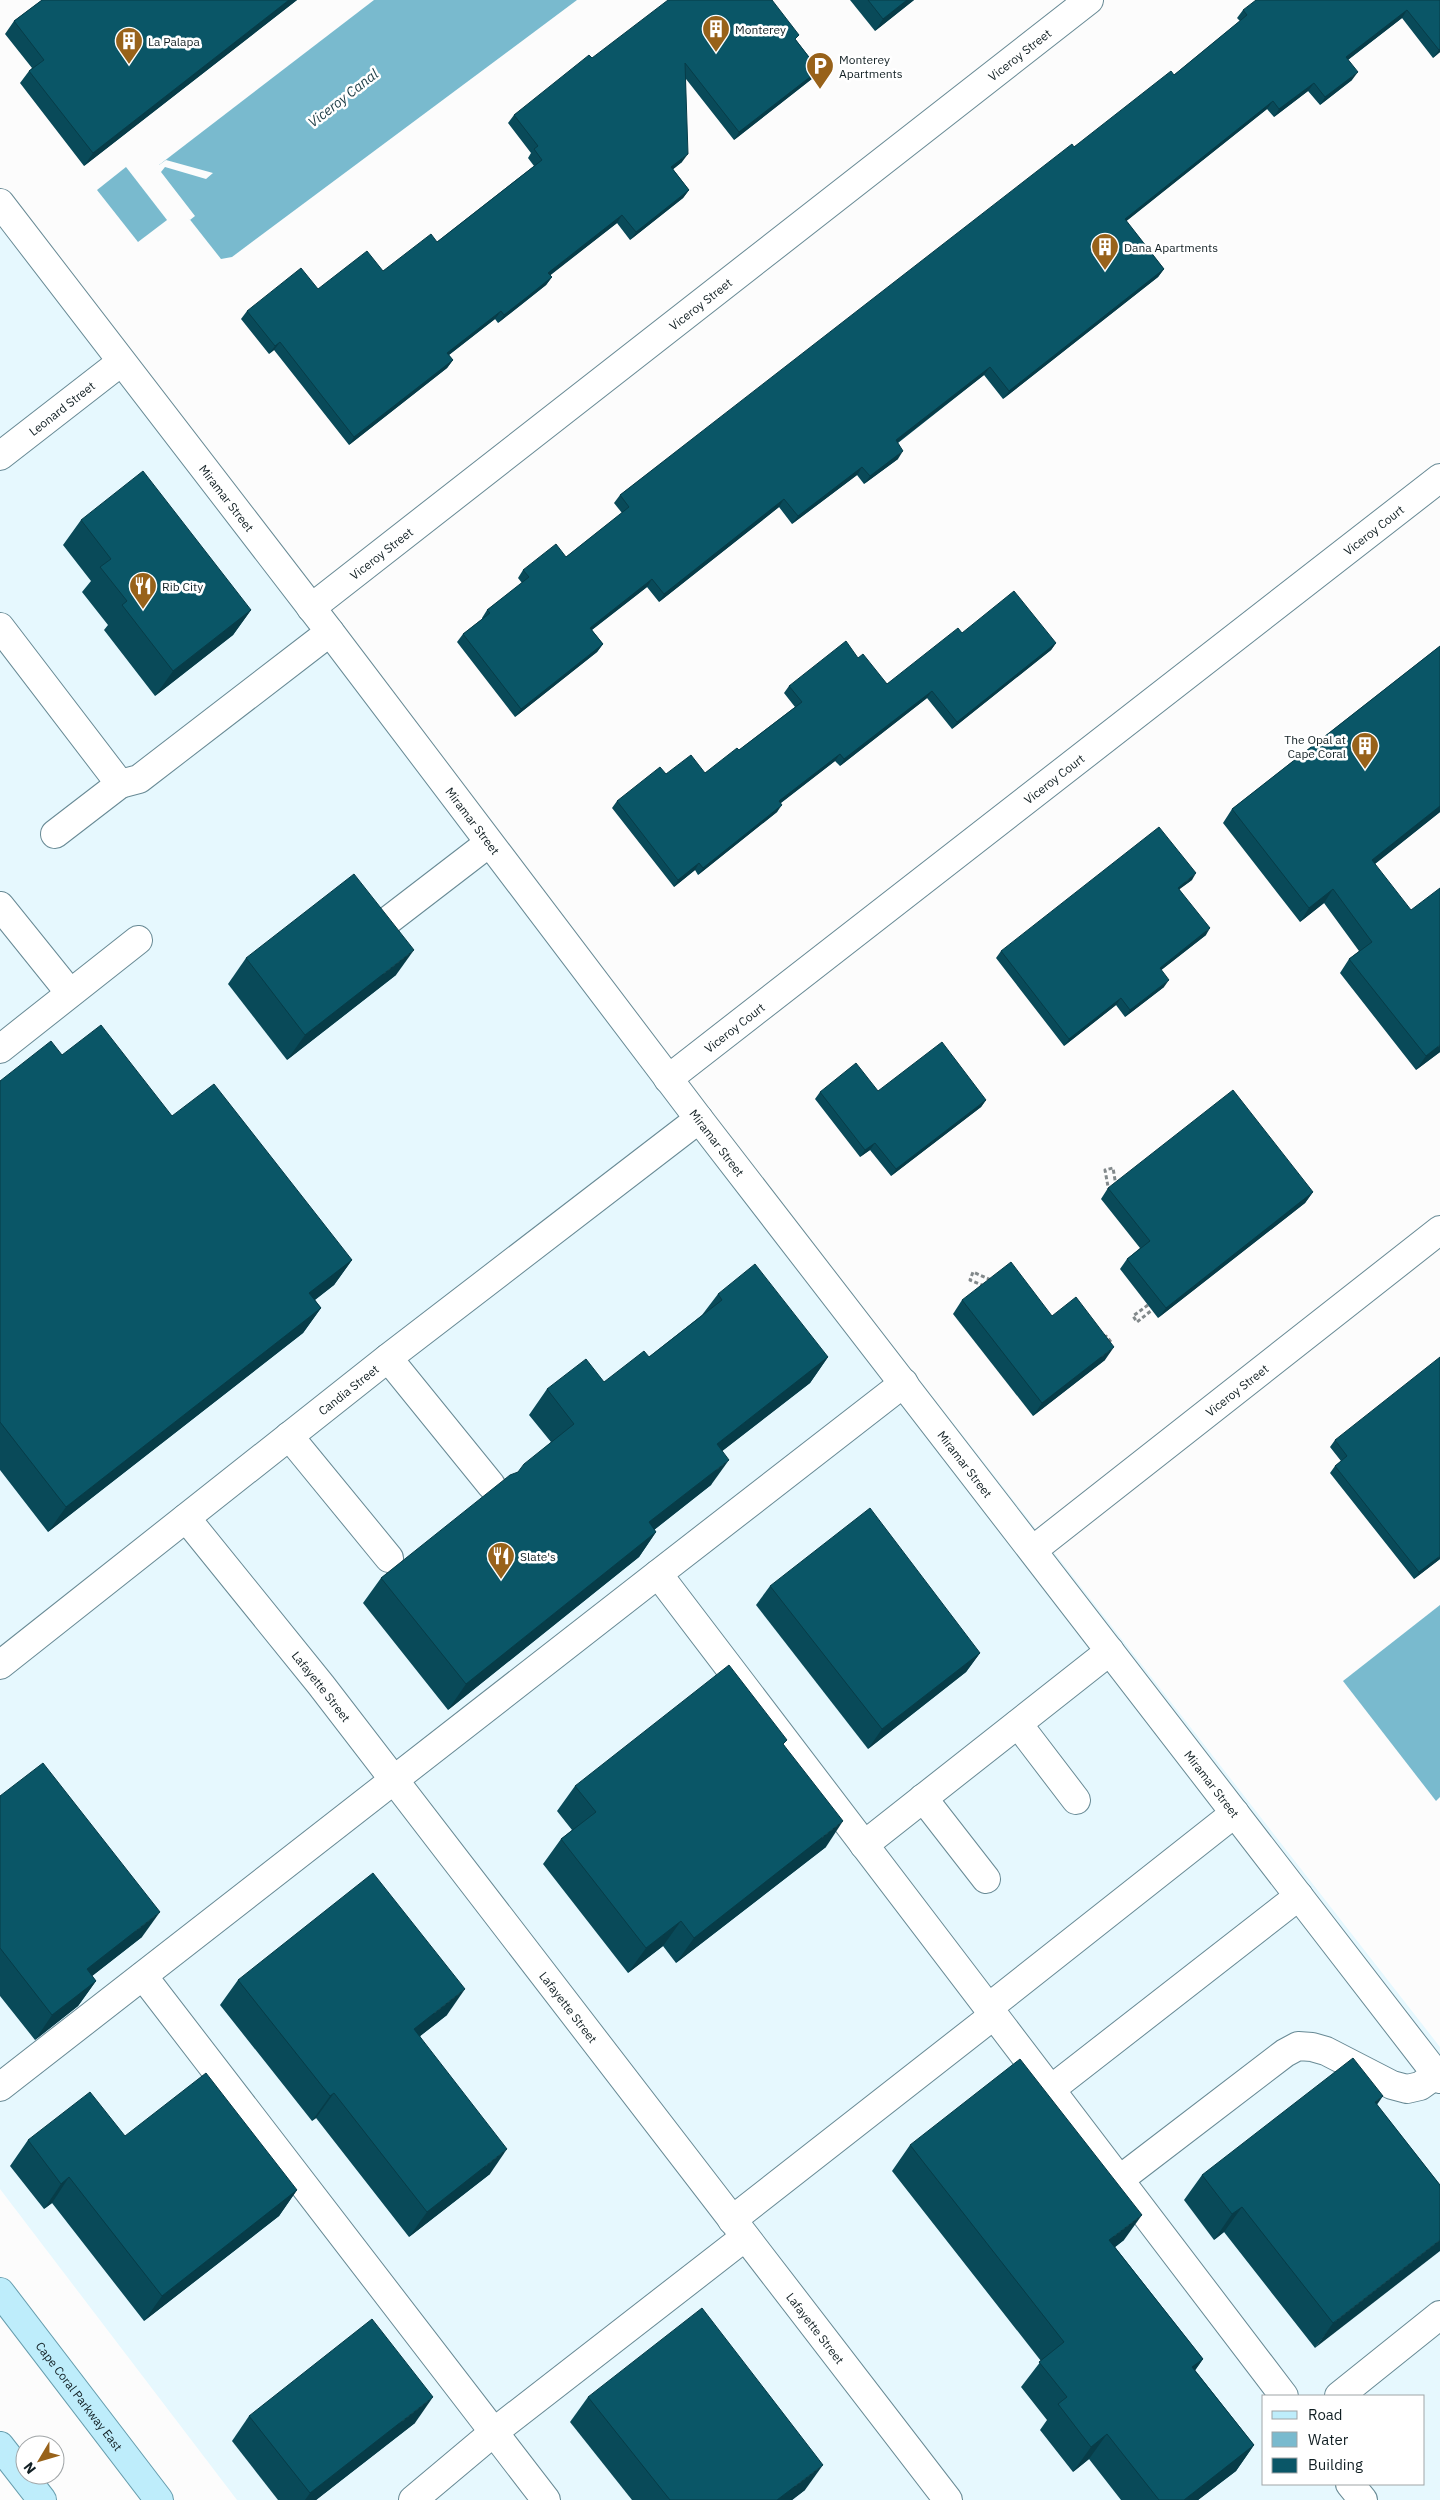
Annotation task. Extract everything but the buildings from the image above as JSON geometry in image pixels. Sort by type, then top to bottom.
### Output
[{"type":"main road","name":"Cape Coral Parkway East","points":[[0,2292],[159,2500]]},
{"type":"main road","points":[[0,2446],[42,2500]]},
{"type":"street","name":"Viceroy Street","points":[[311,608],[1089,0]]},
{"type":"street","name":"Miramar Street","points":[[0,203],[330,632],[668,1079],[1438,2076]]},
{"type":"street","name":"Leonard Street","points":[[0,456],[121,362]]},
{"type":"street","name":"Viceroy Court","points":[[668,1079],[1440,478]]},
{"type":"street","points":[[0,628],[120,784]]},
{"type":"street","points":[[55,834],[120,784],[139,779],[330,632]]},
{"type":"street","points":[[381,926],[489,843]]},
{"type":"street","points":[[0,906],[70,994]]},
{"type":"street","points":[[0,1049],[138,940]]},
{"type":"street","name":"Candia Street","points":[[0,1665],[388,1358],[699,1119]]},
{"type":"street","name":"Viceroy Street","points":[[1032,1550],[1440,1230]]},
{"type":"street","points":[[388,1358],[491,1485]]},
{"type":"street","points":[[0,2088],[904,1383]]},
{"type":"street","points":[[289,1436],[389,1558]]},
{"type":"street","name":"Lafayette Street","points":[[186,1518],[394,1780],[948,2500]]},
{"type":"street","points":[[658,1574],[1283,2395]]},
{"type":"street","points":[[864,1845],[1110,1651]]},
{"type":"street","points":[[1018,1724],[1076,1800]]},
{"type":"street","points":[[923,1798],[986,1879]]},
{"type":"street","points":[[413,2500],[739,2228],[991,2012],[1235,1813]]},
{"type":"street","points":[[1050,2090],[1299,1896]]},
{"type":"street","points":[[143,1976],[546,2500]]},
{"type":"street","points":[[1119,2180],[1285,2053],[1298,2046],[1326,2051],[1392,2086],[1406,2089],[1420,2086],[1438,2076]]},
{"type":"street","points":[[1340,2395],[1440,2315]]},
{"type":"street","points":[[1351,2485],[1363,2500]]},
{"type":"path","points":[[1109,1192],[1105,1170],[1113,1168],[1116,1187]]},
{"type":"path","points":[[987,1287],[970,1280],[973,1272],[994,1282]]},
{"type":"path","points":[[1148,1305],[1133,1316],[1137,1322],[1152,1310]]},
{"type":"path","points":[[1100,1341],[1106,1336],[1111,1342],[1105,1347]]},
{"type":"shaded area","points":[[0,196],[552,909],[1440,2047],[1440,2500],[237,2500],[0,2189]]},
{"type":"water","name":"Viceroy Canal","points":[[374,0],[577,0],[232,257],[221,259],[154,174],[159,165]]},
{"type":"water","points":[[126,167],[167,220],[138,242],[97,190]]},
{"type":"water","points":[[1440,1605],[1440,1797],[1436,1801],[1343,1681]]},
{"type":"pier","points":[[166,160],[213,173],[206,179],[165,167],[161,172],[195,216],[190,220],[181,212],[152,175],[157,164],[159,165]]},
{"type":"place","name":"Monterey","points":[[716,53]]},
{"type":"place","name":"La Palapa","points":[[129,65]]},
{"type":"place","name":"Monterey Apartments","points":[[820,90]]},
{"type":"place","name":"Dana Apartments","points":[[1105,271]]},
{"type":"place","name":"Rib City","points":[[143,610]]},
{"type":"place","name":"The Opal at Cape Coral","points":[[1365,770]]},
{"type":"place","name":"Slate's","points":[[501,1580]]}]
